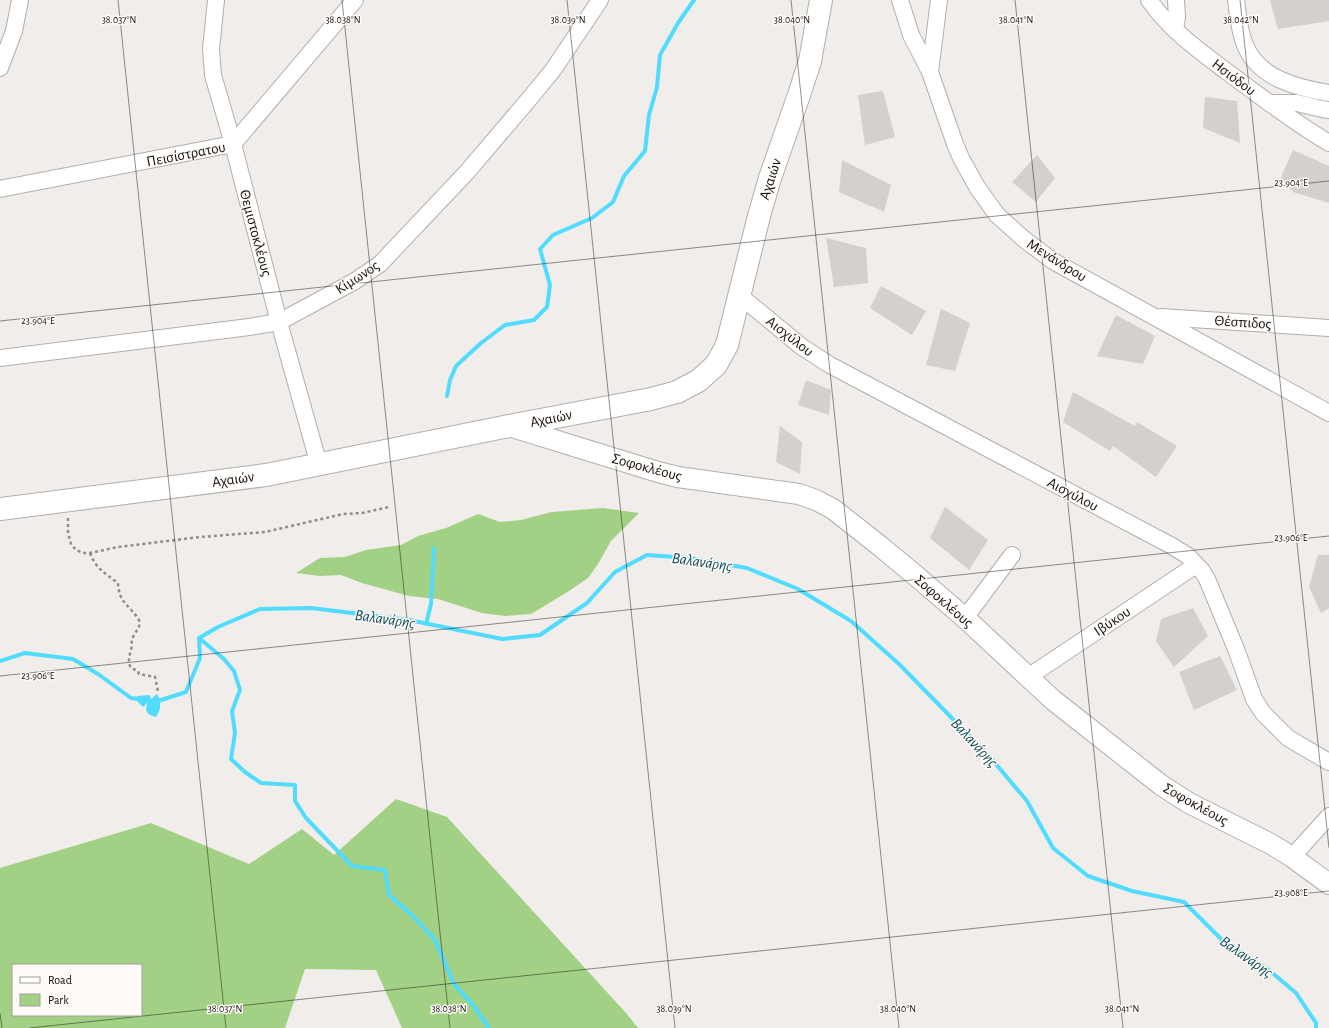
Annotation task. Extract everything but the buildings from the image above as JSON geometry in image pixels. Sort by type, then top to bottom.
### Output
[{"type":"main road","name":"Αχαιών","points":[[0,509],[266,475],[509,426],[651,400],[691,386],[712,371],[721,359],[727,345],[758,216],[810,61],[821,0]]},
{"type":"street","points":[[0,68],[14,31],[20,0]]},
{"type":"street","name":"Θεμιστοκλέους","points":[[216,0],[211,49],[213,75],[233,144],[319,465]]},
{"type":"street","name":"Πεισίστρατου","points":[[0,190],[233,144],[355,0]]},
{"type":"street","name":"Κίμωνος","points":[[0,358],[280,322],[355,281],[369,272],[385,258],[467,172],[553,70],[600,0]]},
{"type":"street","name":"Μενάνδρου","points":[[900,0],[911,35],[930,72],[961,158],[977,187],[997,215],[1025,240],[1053,261],[1329,412]]},
{"type":"street","points":[[930,72],[939,0]]},
{"type":"street","name":"Ησιόδου","points":[[1149,0],[1162,17],[1175,30],[1204,54],[1311,133],[1329,143]]},
{"type":"street","points":[[1175,30],[1177,18],[1176,0]]},
{"type":"street","points":[[1236,0],[1245,45],[1257,63],[1269,73],[1289,83],[1308,89],[1329,92]]},
{"type":"street","points":[[1269,103],[1297,103],[1322,110],[1329,110]]},
{"type":"street","name":"Αισχύλου","points":[[740,295],[807,351],[830,365],[1172,546],[1188,556],[1207,579],[1239,656],[1254,699],[1263,713],[1288,738],[1329,762]]},
{"type":"street","name":"Θέσπιδος","points":[[1157,317],[1329,328]]},
{"type":"street","name":"Σοφοκλέους","points":[[509,426],[678,477],[794,493],[816,500],[844,517],[880,546],[965,618],[1053,700],[1113,749],[1170,792],[1271,844],[1292,857],[1329,884]]},
{"type":"street","points":[[965,618],[1012,555]]},
{"type":"street","name":"Ιβύκου","points":[[1028,677],[1196,565]]},
{"type":"street","points":[[1292,857],[1329,816]]},
{"type":"path","points":[[76,500],[68,512],[68,532],[70,544],[76,550],[83,553],[118,547],[200,537],[265,532],[343,514],[362,513],[389,507]]},
{"type":"path","points":[[90,553],[94,564],[118,583],[119,592],[122,599],[139,620],[139,630],[132,639],[130,665],[131,668],[138,671],[139,674],[155,677],[158,692]]},
{"type":"green space","points":[[603,508],[639,513],[611,541],[588,578],[531,614],[505,616],[482,613],[438,599],[409,596],[362,583],[341,575],[320,576],[296,573],[320,558],[345,557],[366,550],[401,545],[418,536],[446,528],[478,514],[500,522],[521,520],[552,512]]},
{"type":"green space","points":[[396,799],[447,817],[638,1028],[402,1028],[376,970],[305,969],[285,1028],[0,1028],[0,868],[151,823],[249,864],[302,829],[334,855]]},
{"type":"water","points":[[157,694],[160,700],[160,706],[156,717],[147,712],[146,707],[148,702],[143,707],[134,698],[138,696],[150,695],[151,699]]},
{"type":"waterway","points":[[447,396],[450,380],[456,366],[481,343],[505,325],[534,320],[547,307],[550,285],[540,249],[553,235],[592,218],[613,202],[624,176],[645,151],[649,115],[657,87],[660,55],[678,23],[694,0]]},
{"type":"waterway","points":[[426,624],[431,604],[434,548]]},
{"type":"waterway","name":"Βαλανάρης","points":[[155,701],[186,692],[200,658],[199,638],[218,627],[260,609],[311,608],[409,620],[502,639],[540,635],[587,603],[615,572],[647,555],[689,558],[747,568],[798,589],[851,621],[899,664],[990,757],[1027,801],[1053,848],[1088,876],[1132,891],[1184,902],[1225,943],[1269,970],[1296,993],[1316,1023],[1316,1028]]},
{"type":"waterway","points":[[199,638],[224,659],[234,671],[240,690],[232,711],[235,733],[231,759],[245,772],[261,783],[295,785],[295,801],[306,818],[352,866],[385,870],[389,895],[413,916],[435,940],[454,984],[473,1005],[489,1028]]},
{"type":"waterway","name":"Βαλανάρης","points":[[0,661],[25,653],[73,659],[98,674],[131,698],[138,699]]}]
